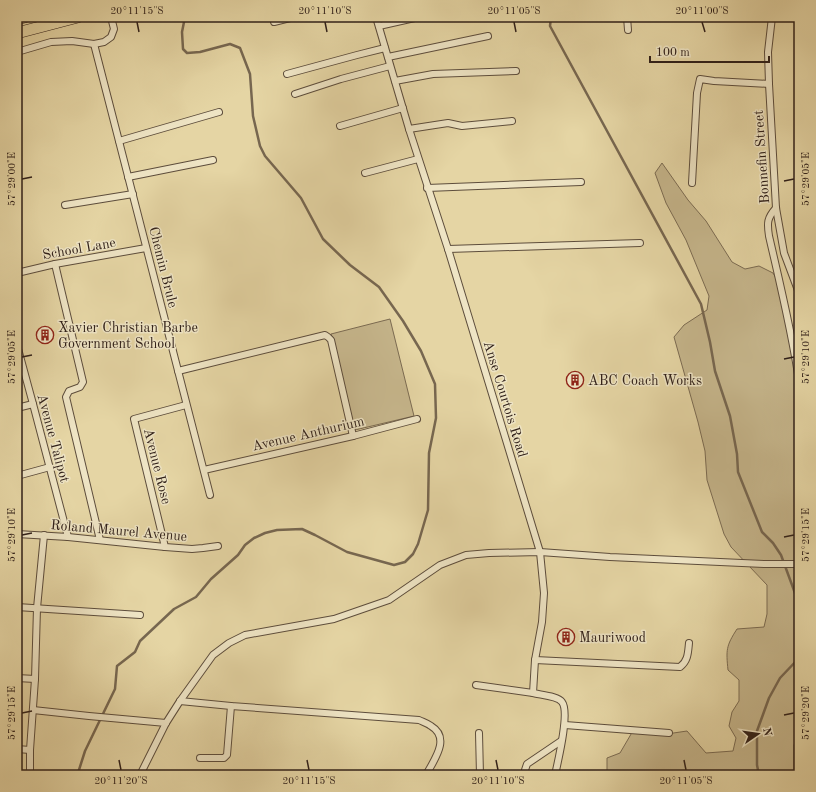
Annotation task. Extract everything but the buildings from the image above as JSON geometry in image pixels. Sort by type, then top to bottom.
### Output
[{"type":"highway","points":[[17,19],[26,17]]},
{"type":"highway","points":[[17,34],[78,17]]},
{"type":"street","points":[[17,52],[51,42],[72,41],[94,44],[104,42],[111,37],[114,29],[111,17]]},
{"type":"street","points":[[274,22],[294,17]]},
{"type":"street","name":"Anse Courtois Road","points":[[376,17],[418,159],[448,250],[540,552],[544,593],[542,622],[535,660],[533,693]]},
{"type":"street","points":[[378,26],[419,17]]},
{"type":"street","points":[[627,17],[628,30]]},
{"type":"street","name":"Bonnefin Street","points":[[772,17],[768,52],[776,208],[784,252],[799,293]]},
{"type":"street","points":[[388,57],[488,36]]},
{"type":"street","name":"Chemin Brule","points":[[94,44],[210,496]]},
{"type":"street","points":[[287,74],[357,54],[385,48]]},
{"type":"street","points":[[295,94],[341,79],[390,66]]},
{"type":"street","points":[[395,81],[434,74],[516,71]]},
{"type":"street","points":[[692,183],[697,93],[700,79],[769,84]]},
{"type":"street","points":[[340,126],[403,108]]},
{"type":"street","points":[[119,141],[219,112]]},
{"type":"street","points":[[409,129],[448,123],[462,126],[512,121]]},
{"type":"street","points":[[365,173],[418,159]]},
{"type":"street","points":[[128,177],[213,160]]},
{"type":"street","points":[[428,188],[581,182]]},
{"type":"street","points":[[65,205],[132,194]]},
{"type":"street","points":[[776,208],[769,217],[769,236],[796,356],[799,381]]},
{"type":"street","points":[[448,250],[640,243]]},
{"type":"street","name":"School Lane","points":[[17,273],[54,264],[146,248]]},
{"type":"street","points":[[54,264],[83,382],[80,388],[69,391],[66,396],[100,540]]},
{"type":"street","points":[[178,371],[325,335],[331,340],[353,436]]},
{"type":"street","name":"Avenue Talipot","points":[[17,346],[68,537]]},
{"type":"street","points":[[17,408],[33,404]]},
{"type":"street","name":"Avenue Rose","points":[[165,547],[134,419],[186,405]]},
{"type":"street","name":"Avenue Anthurium","points":[[204,470],[353,436],[417,419]]},
{"type":"street","points":[[17,476],[50,467]]},
{"type":"street","name":"Roland Maurel Avenue","points":[[17,534],[68,537],[192,549],[218,546]]},
{"type":"street","points":[[30,775],[37,608],[44,535]]},
{"type":"street","points":[[140,775],[166,723],[180,701],[213,655],[229,643],[245,635],[334,619],[389,600],[440,565],[466,555],[540,552],[610,557],[764,564],[799,564]]},
{"type":"street","points":[[17,607],[140,615]]},
{"type":"street","points":[[535,660],[680,667],[684,664],[688,656],[689,643]]},
{"type":"street","points":[[17,678],[35,679]]},
{"type":"street","points":[[476,685],[533,693],[556,698],[562,702],[565,709],[565,725],[555,775]]},
{"type":"street","points":[[180,701],[419,720],[431,726],[438,732],[442,741],[438,754],[426,775]]},
{"type":"street","points":[[200,758],[224,758],[227,755],[230,706]]},
{"type":"street","points":[[33,710],[166,723]]},
{"type":"street","points":[[565,725],[669,733]]},
{"type":"street","points":[[479,733],[480,775]]},
{"type":"street","points":[[524,775],[527,764],[561,740]]},
{"type":"street","points":[[17,750],[30,750]]},
{"type":"shaded area","points":[[662,163],[688,200],[706,221],[732,262],[745,269],[759,266],[773,273],[780,285],[799,362],[799,736],[794,745],[794,775],[724,775],[714,771],[709,775],[634,775],[607,772],[607,758],[620,753],[634,729],[660,735],[687,731],[706,753],[733,751],[736,738],[729,726],[732,712],[739,701],[739,680],[728,670],[728,648],[737,629],[764,627],[767,614],[767,585],[731,547],[724,534],[707,480],[705,451],[674,337],[684,325],[707,310],[709,296],[686,240],[666,203],[655,173]]},
{"type":"shaded area","points":[[390,319],[414,416],[355,430],[331,334]]},
{"type":"waterway","points":[[78,775],[85,751],[115,689],[117,666],[135,652],[140,641],[174,609],[196,597],[211,579],[238,555],[245,545],[254,538],[277,530],[302,529],[347,552],[394,565],[405,562],[413,554],[418,544],[428,510],[429,453],[436,418],[435,384],[421,351],[403,321],[379,287],[350,265],[323,239],[301,198],[265,156],[260,146],[253,116],[250,74],[240,48],[230,44],[200,52],[187,53],[183,49],[182,32],[185,17]]},
{"type":"waterway","points":[[551,17],[550,26],[701,304],[715,371],[730,416],[737,454],[738,472],[762,532],[773,543],[781,555],[799,604]]},
{"type":"waterway","points":[[759,775],[757,765],[757,731],[769,698],[780,678],[799,658]]},
{"type":"place","name":"Xavier Christian Barbe Government School","points":[[45,335]]},
{"type":"place","name":"ABC Coach Works","points":[[575,380]]},
{"type":"place","name":"Mauriwood","points":[[566,637]]}]
